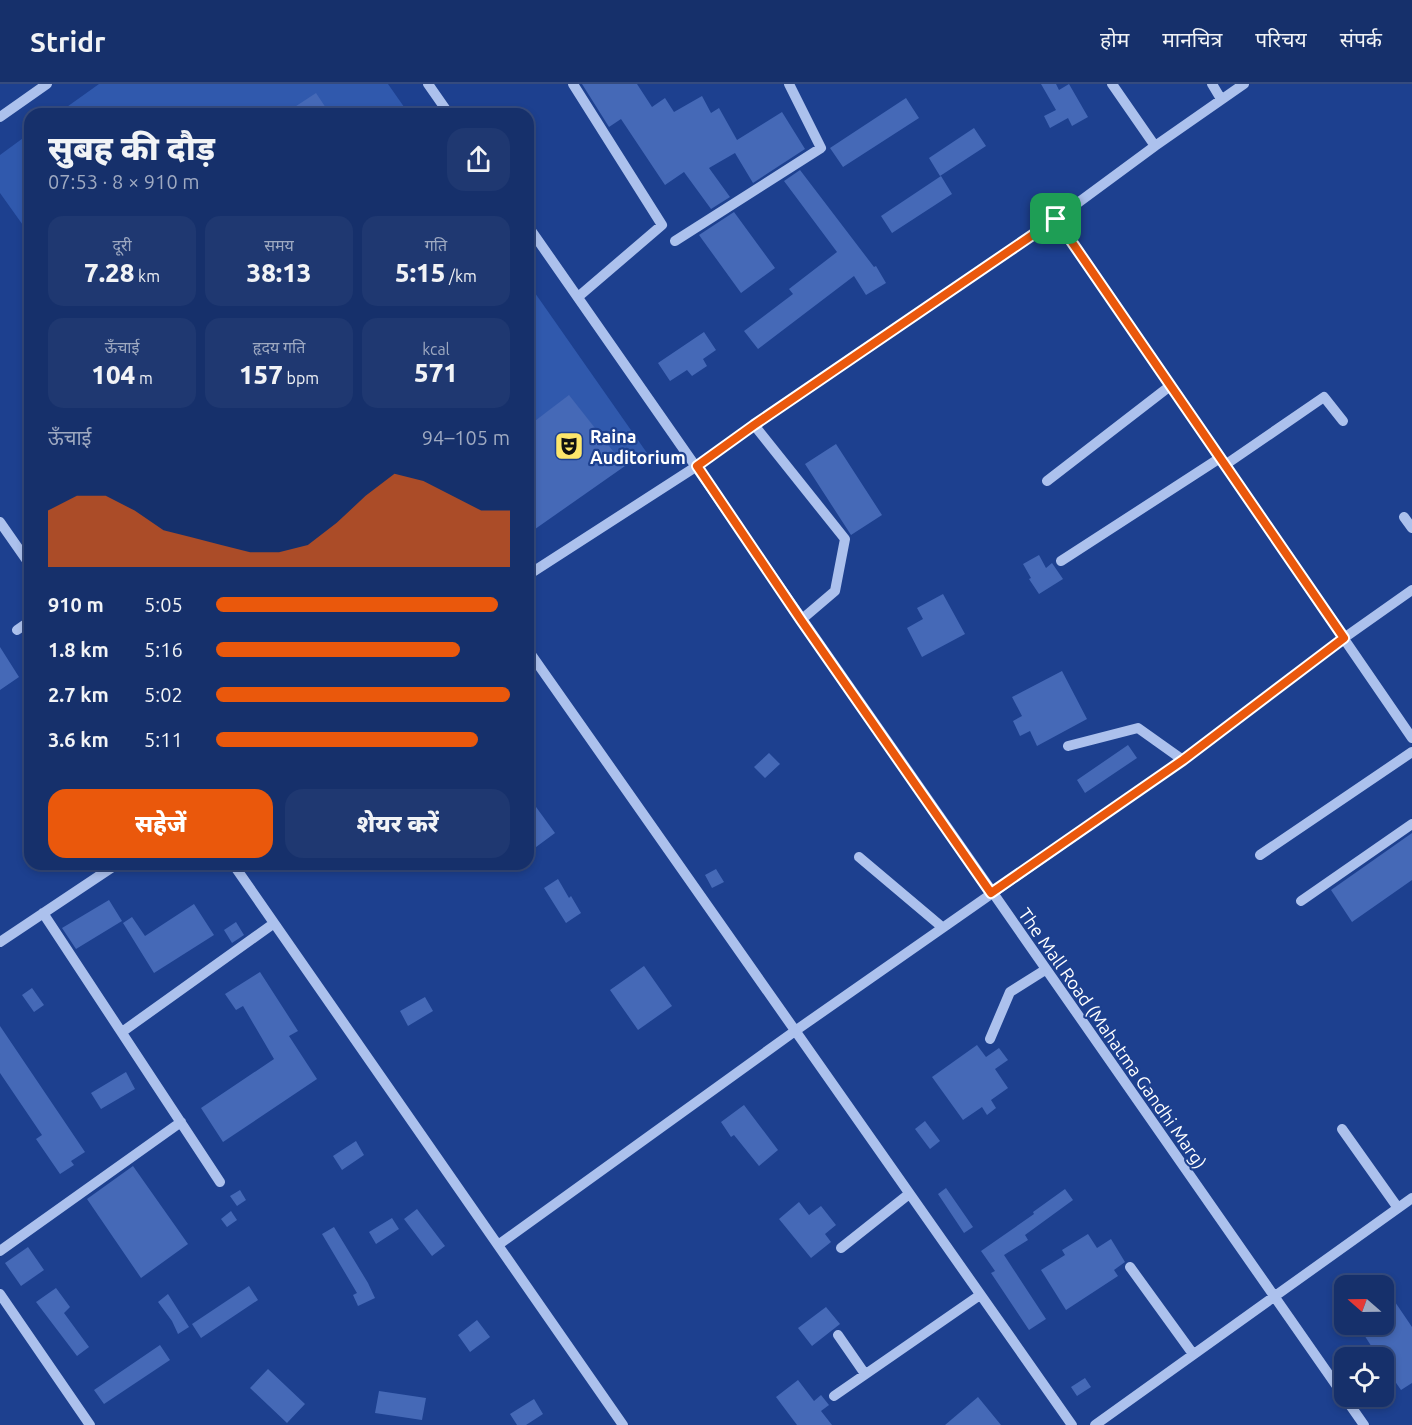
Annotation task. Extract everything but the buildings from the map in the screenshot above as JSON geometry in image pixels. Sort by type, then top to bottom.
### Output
[{"type":"street","points":[[0,117],[47,84]]},
{"type":"street","points":[[428,84],[445,108]]},
{"type":"street","points":[[573,84],[662,225],[578,297]]},
{"type":"street","points":[[675,241],[821,148],[789,84]]},
{"type":"street","points":[[1112,84],[1155,146]]},
{"type":"street","points":[[1212,84],[1221,99]]},
{"type":"street","points":[[534,571],[697,466],[1056,219],[1244,84]]},
{"type":"street","points":[[1056,219],[1412,738]]},
{"type":"street","name":"The Mall Road (Mahatma Gandhi Marg)","points":[[534,235],[1364,1425]]},
{"type":"street","points":[[1047,481],[1170,386]]},
{"type":"street","points":[[1060,561],[1324,397],[1343,421]]},
{"type":"street","points":[[754,425],[845,539],[835,591],[801,620]]},
{"type":"street","points":[[1404,517],[1412,528]]},
{"type":"street","points":[[0,522],[24,556]]},
{"type":"street","points":[[498,1245],[795,1031],[1183,760],[1344,638],[1412,590]]},
{"type":"street","points":[[18,630],[24,626]]},
{"type":"street","points":[[534,659],[1072,1425]]},
{"type":"street","points":[[1068,746],[1138,728],[1183,760]]},
{"type":"street","points":[[1260,855],[1412,752]]},
{"type":"street","points":[[1301,901],[1412,824]]},
{"type":"street","points":[[859,856],[942,927]]},
{"type":"street","points":[[0,942],[108,870]]},
{"type":"street","points":[[237,870],[623,1425]]},
{"type":"street","points":[[43,913],[220,1182]]},
{"type":"street","points":[[122,1032],[273,924]]},
{"type":"street","points":[[990,1039],[1010,992],[1045,969]]},
{"type":"street","points":[[0,1251],[181,1122]]},
{"type":"street","points":[[1342,1129],[1398,1208]]},
{"type":"street","points":[[841,1248],[909,1194]]},
{"type":"street","points":[[1095,1425],[1412,1198]]},
{"type":"street","points":[[1130,1267],[1193,1354]]},
{"type":"street","points":[[0,1294],[90,1425]]},
{"type":"street","points":[[834,1396],[980,1295]]},
{"type":"street","points":[[838,1335],[865,1374]]},
{"type":"shaded area","points":[[99,84],[388,84],[405,108],[65,108]]},
{"type":"shaded area","points":[[24,137],[24,227],[0,193],[0,155]]},
{"type":"shaded area","points":[[534,292],[647,453],[625,466],[569,396],[534,422]]},
{"type":"place","name":"Raina Auditorium","points":[[569,446]]},
{"type":"route","points":[[1056,219],[1344,638],[1183,760],[991,893],[697,466],[1056,219]]}]
